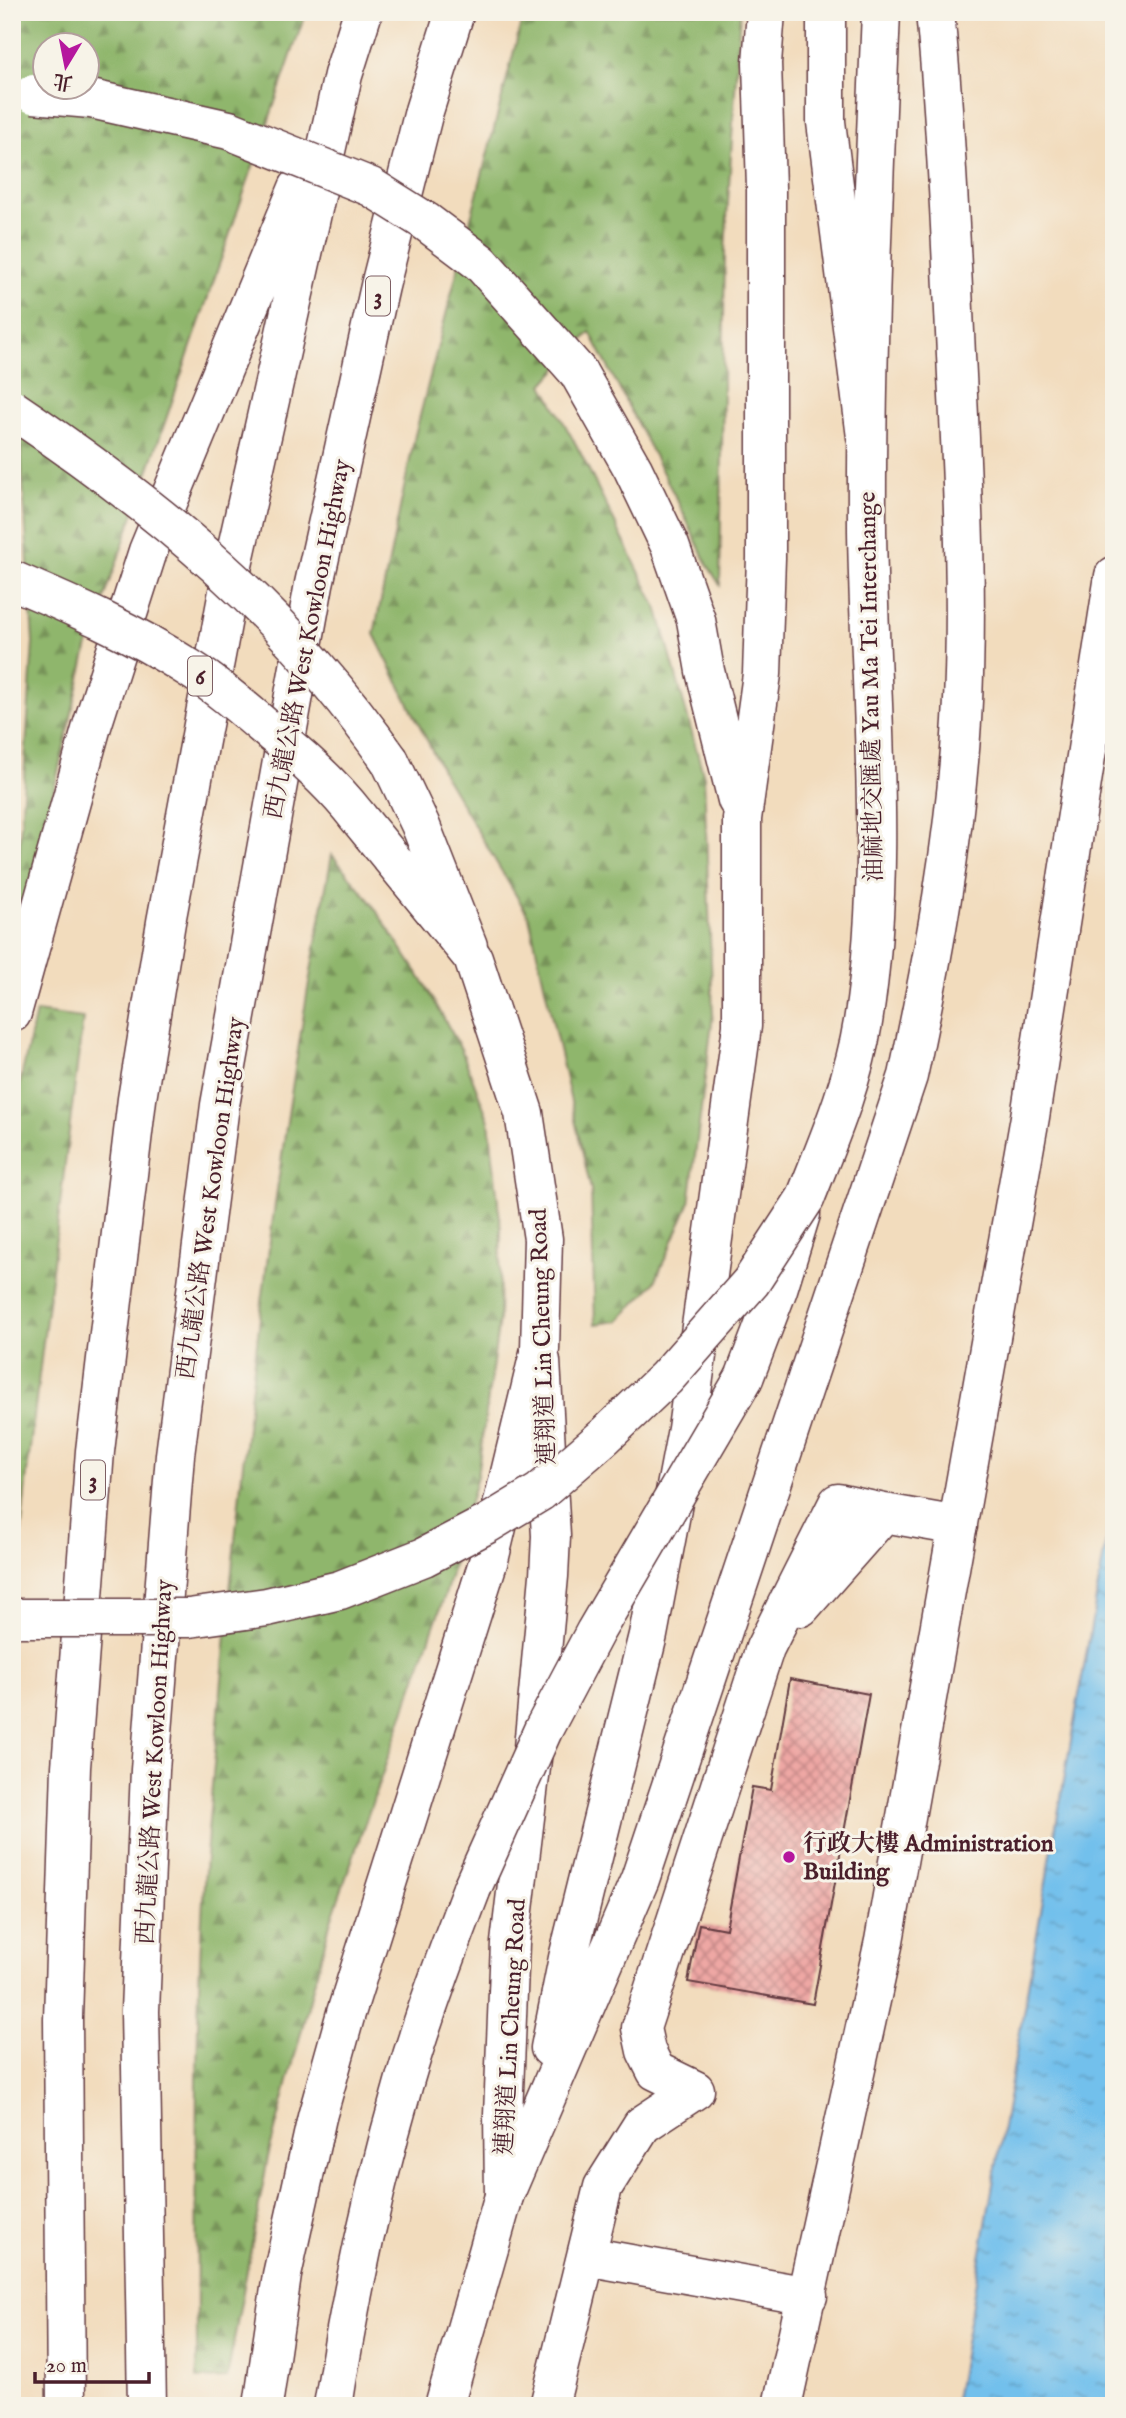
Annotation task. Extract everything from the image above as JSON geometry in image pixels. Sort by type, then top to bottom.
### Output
[{"type":"main road","name":"3","points":[[66,2406],[63,2019],[70,1781],[98,1424],[137,1098],[166,922],[233,565],[343,75],[362,12]]},
{"type":"main road","name":"西九龍公路 West Kowloon Highway","points":[[148,2406],[140,2011],[150,1770],[175,1455],[214,1145],[314,584],[380,286],[424,111],[455,12]]},
{"type":"main road","points":[[534,2124],[568,1958],[648,1635],[687,1429],[742,1026],[742,819],[762,674],[766,558],[766,188],[762,63],[766,12]]},
{"type":"main road","points":[[827,12],[826,122],[866,437]]},
{"type":"main road","name":"油麻地交匯處 Yau Ma Tei Interchange","points":[[12,1619],[189,1618],[267,1607],[341,1590],[424,1558],[540,1492],[605,1436],[666,1378],[751,1282],[805,1199],[846,1095],[863,1024],[870,964],[877,828],[866,437],[881,12]]},
{"type":"main road","points":[[504,2196],[640,1879],[908,1076],[931,971],[948,856],[962,722],[966,557],[944,106],[935,12]]},
{"type":"main road","points":[[12,1013],[92,726],[148,551],[273,252],[343,75]]},
{"type":"main road","points":[[19,94],[91,99],[229,130],[371,187],[425,220],[481,263],[578,372],[633,469],[670,546],[696,620],[705,671],[742,819]]},
{"type":"main road","name":"連翔道 Lin Cheung Road","points":[[12,409],[124,487],[218,564],[304,652],[361,719],[390,761],[420,824],[473,958],[524,1113],[543,1239],[540,1349],[551,1536],[550,1563],[532,1759],[510,1943],[503,2115],[504,2196],[444,2406]]},
{"type":"main road","points":[[782,2406],[884,1941],[1030,1117],[1114,576]]},
{"type":"main road","name":"6","points":[[12,580],[88,612],[144,641],[190,669],[240,706],[305,760],[357,816],[473,958]]},
{"type":"main road","points":[[333,2406],[360,2260],[405,2079],[434,1989],[472,1888],[532,1754],[595,1632],[744,1378],[778,1289],[805,1199]]},
{"type":"main road","points":[[263,2406],[282,2275],[317,2117],[346,2013],[490,1556],[540,1349]]},
{"type":"main road","points":[[549,2406],[603,2187],[642,2125],[695,2090],[656,2071],[646,2051],[641,2028],[765,1648],[884,1513],[958,1526]]},
{"type":"main road","points":[[12,1595],[113,1620]]},
{"type":"main road","points":[[586,2256],[807,2296]]},
{"type":"green space","points":[[20,12],[306,12],[87,649],[27,903],[16,900],[33,642],[16,371],[12,241],[15,48]]},
{"type":"green space","points":[[524,12],[740,12],[725,250],[720,585],[590,332],[543,385],[580,452],[658,610],[704,777],[713,1015],[689,1204],[654,1284],[618,1321],[595,1324],[591,1190],[529,917],[446,778],[374,634],[415,435]]},
{"type":"green space","points":[[332,855],[370,901],[424,983],[461,1049],[489,1121],[501,1228],[499,1320],[477,1476],[446,1592],[330,1923],[268,2157],[227,2378],[197,2379],[198,2032],[202,1917],[211,1798],[231,1576],[267,1266],[296,1060]]},
{"type":"green space","points":[[36,1012],[83,1018],[27,1473],[12,1630],[12,1118]]},
{"type":"water","points":[[1114,1496],[1114,2406],[954,2406]]},
{"type":"building","name":"行政大樓 Administration Building","points":[[790,1679],[869,1694],[813,2004],[688,1982],[699,1924],[726,1929],[752,1787],[771,1790]]},
{"type":"place","name":"行政大樓 Administration Building","points":[[789,1857]]}]
